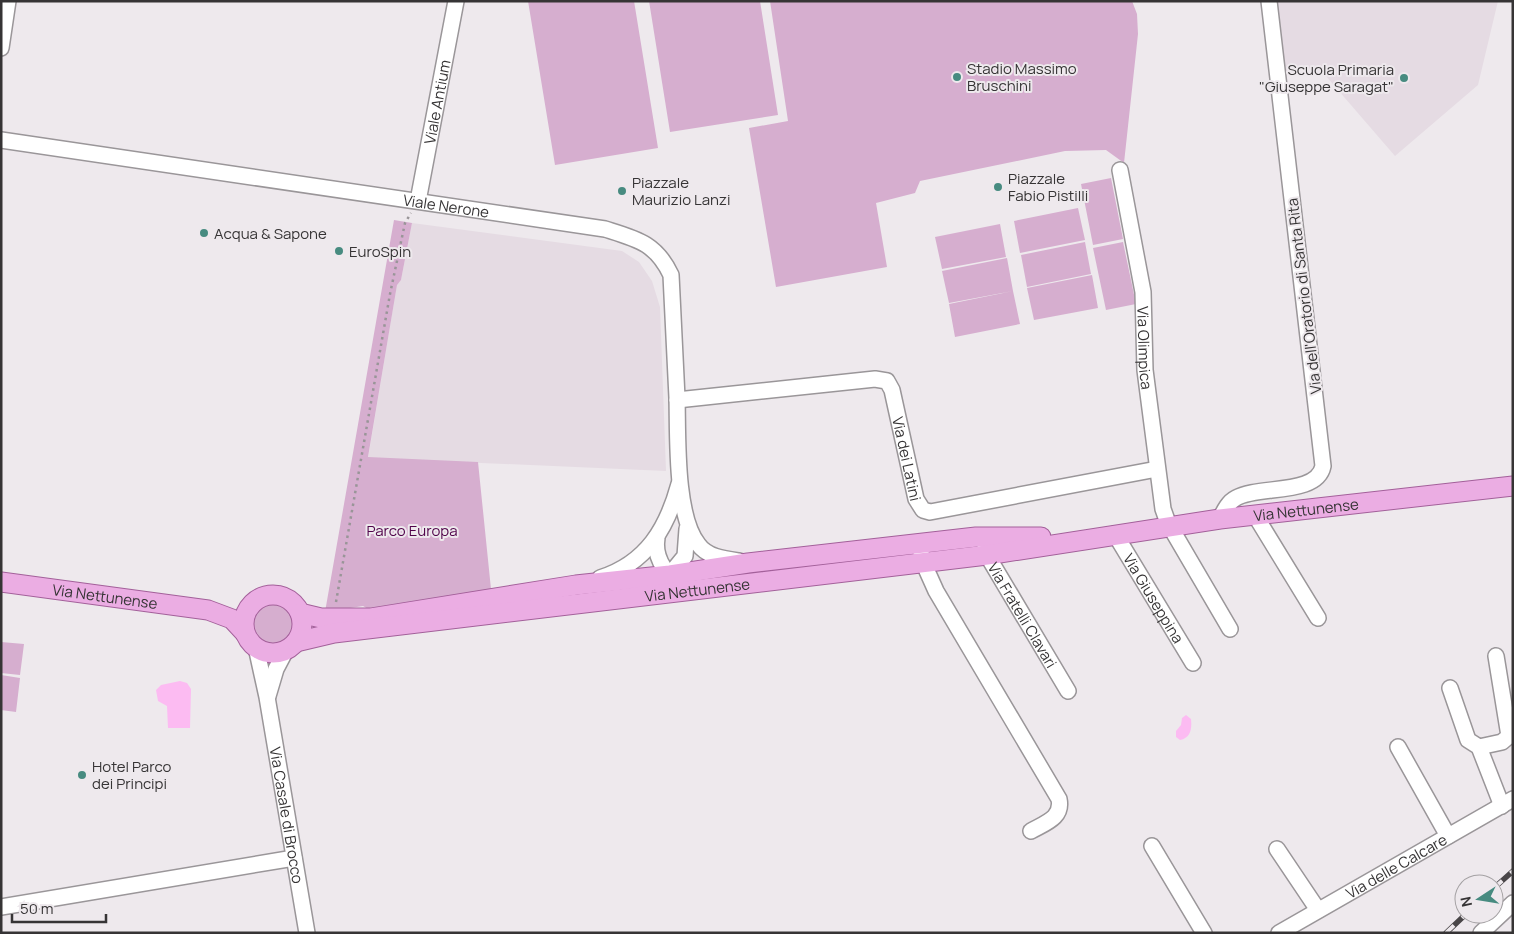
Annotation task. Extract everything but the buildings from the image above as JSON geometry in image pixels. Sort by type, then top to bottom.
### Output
[{"type":"main road","name":"Via Nettunense","points":[[208,610],[254,602],[270,595],[280,595],[295,605],[300,613],[333,619],[383,617],[576,585],[919,543],[985,546],[1108,535],[1220,519],[1513,486]]},
{"type":"main road","name":"Via Nettunense","points":[[1,582],[208,610],[232,619],[251,640],[271,653],[334,634],[923,562],[985,546]]},
{"type":"main road","points":[[251,640],[245,616],[254,602]]},
{"type":"main road","points":[[291,646],[302,628],[300,613]]},
{"type":"street","points":[[1,48],[8,1]]},
{"type":"street","name":"Viale Antium","points":[[418,201],[456,1]]},
{"type":"street","name":"Via dell'Oratorio di Santa Rita","points":[[1220,519],[1228,505],[1238,497],[1307,484],[1320,476],[1323,466],[1269,1]]},
{"type":"street","name":"Viale Nerone","points":[[1,140],[606,229],[642,241],[654,249],[664,260],[671,275],[680,480],[687,520],[696,542],[702,549],[720,558],[748,563]]},
{"type":"street","name":"Via Olimpica","points":[[1120,170],[1144,302],[1145,370],[1163,509],[1170,526],[1230,629]]},
{"type":"street","name":"Via dei Latini","points":[[677,400],[875,379],[887,381],[892,390],[916,499],[920,507],[930,512],[1157,468]]},
{"type":"street","name":"Viale Nerone","points":[[576,585],[602,578],[623,568],[657,538],[669,515],[680,480]]},
{"type":"street","points":[[1256,516],[1318,618]]},
{"type":"street","name":"Viale Nerone","points":[[647,596],[670,575],[685,556],[687,520]]},
{"type":"street","name":"Via Giuseppina","points":[[1108,535],[1193,663]]},
{"type":"street","points":[[657,538],[657,554],[670,575],[684,585],[699,590]]},
{"type":"street","points":[[919,543],[923,562],[936,590],[1059,800],[1059,813],[1032,831]]},
{"type":"street","name":"Via Fratelli Clavari","points":[[985,546],[1068,691]]},
{"type":"street","name":"Via Casale di Brocco","points":[[251,640],[268,697],[307,933]]},
{"type":"street","name":"Via Casale di Brocco","points":[[268,697],[276,669],[291,646]]},
{"type":"street","points":[[1479,747],[1502,742],[1509,736],[1496,656]]},
{"type":"street","points":[[1450,688],[1468,740],[1479,747],[1507,802]]},
{"type":"street","points":[[1398,747],[1448,836]]},
{"type":"street","name":"Via delle Calcare","points":[[1279,933],[1507,802]]},
{"type":"street","points":[[1152,846],[1204,933]]},
{"type":"street","points":[[1277,849],[1318,910]]},
{"type":"street","points":[[1,907],[294,858]]},
{"type":"street","points":[[1480,933],[1513,903]]},
{"type":"path","points":[[333,619],[390,294],[405,223],[418,201]]},
{"type":"shaded area","name":"Scuola Primaria \"Giuseppe Saragat\"","points":[[1275,1],[1498,1],[1478,85],[1395,156],[1319,68],[1284,71]]},
{"type":"shaded area","points":[[412,223],[622,251],[639,262],[652,281],[660,307],[666,471],[368,458],[397,284],[401,280]]},
{"type":"shaded area","points":[[180,681],[187,683],[191,689],[190,728],[168,728],[167,706],[158,701],[156,690],[161,685]]},
{"type":"shaded area","points":[[1186,715],[1191,719],[1191,729],[1189,735],[1180,740],[1176,737],[1176,731],[1181,725],[1182,718]]},
{"type":"green space","points":[[528,1],[634,1],[658,148],[555,165]]},
{"type":"green space","points":[[649,1],[760,1],[778,115],[670,132]]},
{"type":"green space","name":"Stadio Massimo Bruschini","points":[[770,1],[1132,1],[1137,14],[1138,34],[1124,163],[1106,150],[1065,151],[920,181],[915,193],[876,203],[887,267],[776,287],[749,128],[788,121]]},
{"type":"green space","points":[[1111,178],[1123,239],[1093,245],[1081,184]]},
{"type":"green space","points":[[1078,208],[1085,240],[1020,253],[1014,221]]},
{"type":"green space","name":"Parco Europa","points":[[394,220],[412,223],[401,280],[397,285],[368,457],[478,462],[491,589],[370,610],[363,606],[325,612]]},
{"type":"green space","points":[[1000,224],[1006,257],[942,269],[935,237]]},
{"type":"green space","points":[[1085,242],[1091,274],[1027,287],[1021,255]]},
{"type":"green space","points":[[1123,242],[1136,304],[1106,310],[1093,248]]},
{"type":"green space","points":[[1007,258],[1013,291],[949,303],[942,271]]},
{"type":"green space","points":[[1092,275],[1098,308],[1034,320],[1027,288]]},
{"type":"green space","points":[[1013,291],[1020,324],[955,337],[949,304]]},
{"type":"green space","points":[[269,602],[277,602],[289,608],[295,624],[289,640],[277,646],[269,646],[257,640],[251,628],[251,620],[257,608]]},
{"type":"green space","points":[[1,642],[24,644],[20,675],[1,673]]},
{"type":"green space","points":[[1,675],[20,678],[16,712],[1,710]]},
{"type":"railway","points":[[1504,879],[1513,871]]},
{"type":"railway","points":[[1446,933],[1455,924]]},
{"type":"place","name":"Stadio Massimo Bruschini","points":[[957,77]]},
{"type":"place","name":"Scuola Primaria \"Giuseppe Saragat\"","points":[[1404,78]]},
{"type":"place","name":"Piazzale Fabio Pistilli","points":[[998,187]]},
{"type":"place","name":"Piazzale Maurizio Lanzi","points":[[622,191]]},
{"type":"place","name":"Acqua & Sapone","points":[[204,233]]},
{"type":"place","name":"EuroSpin","points":[[339,251]]},
{"type":"place","name":"Hotel Parco dei Principi","points":[[82,775]]}]
